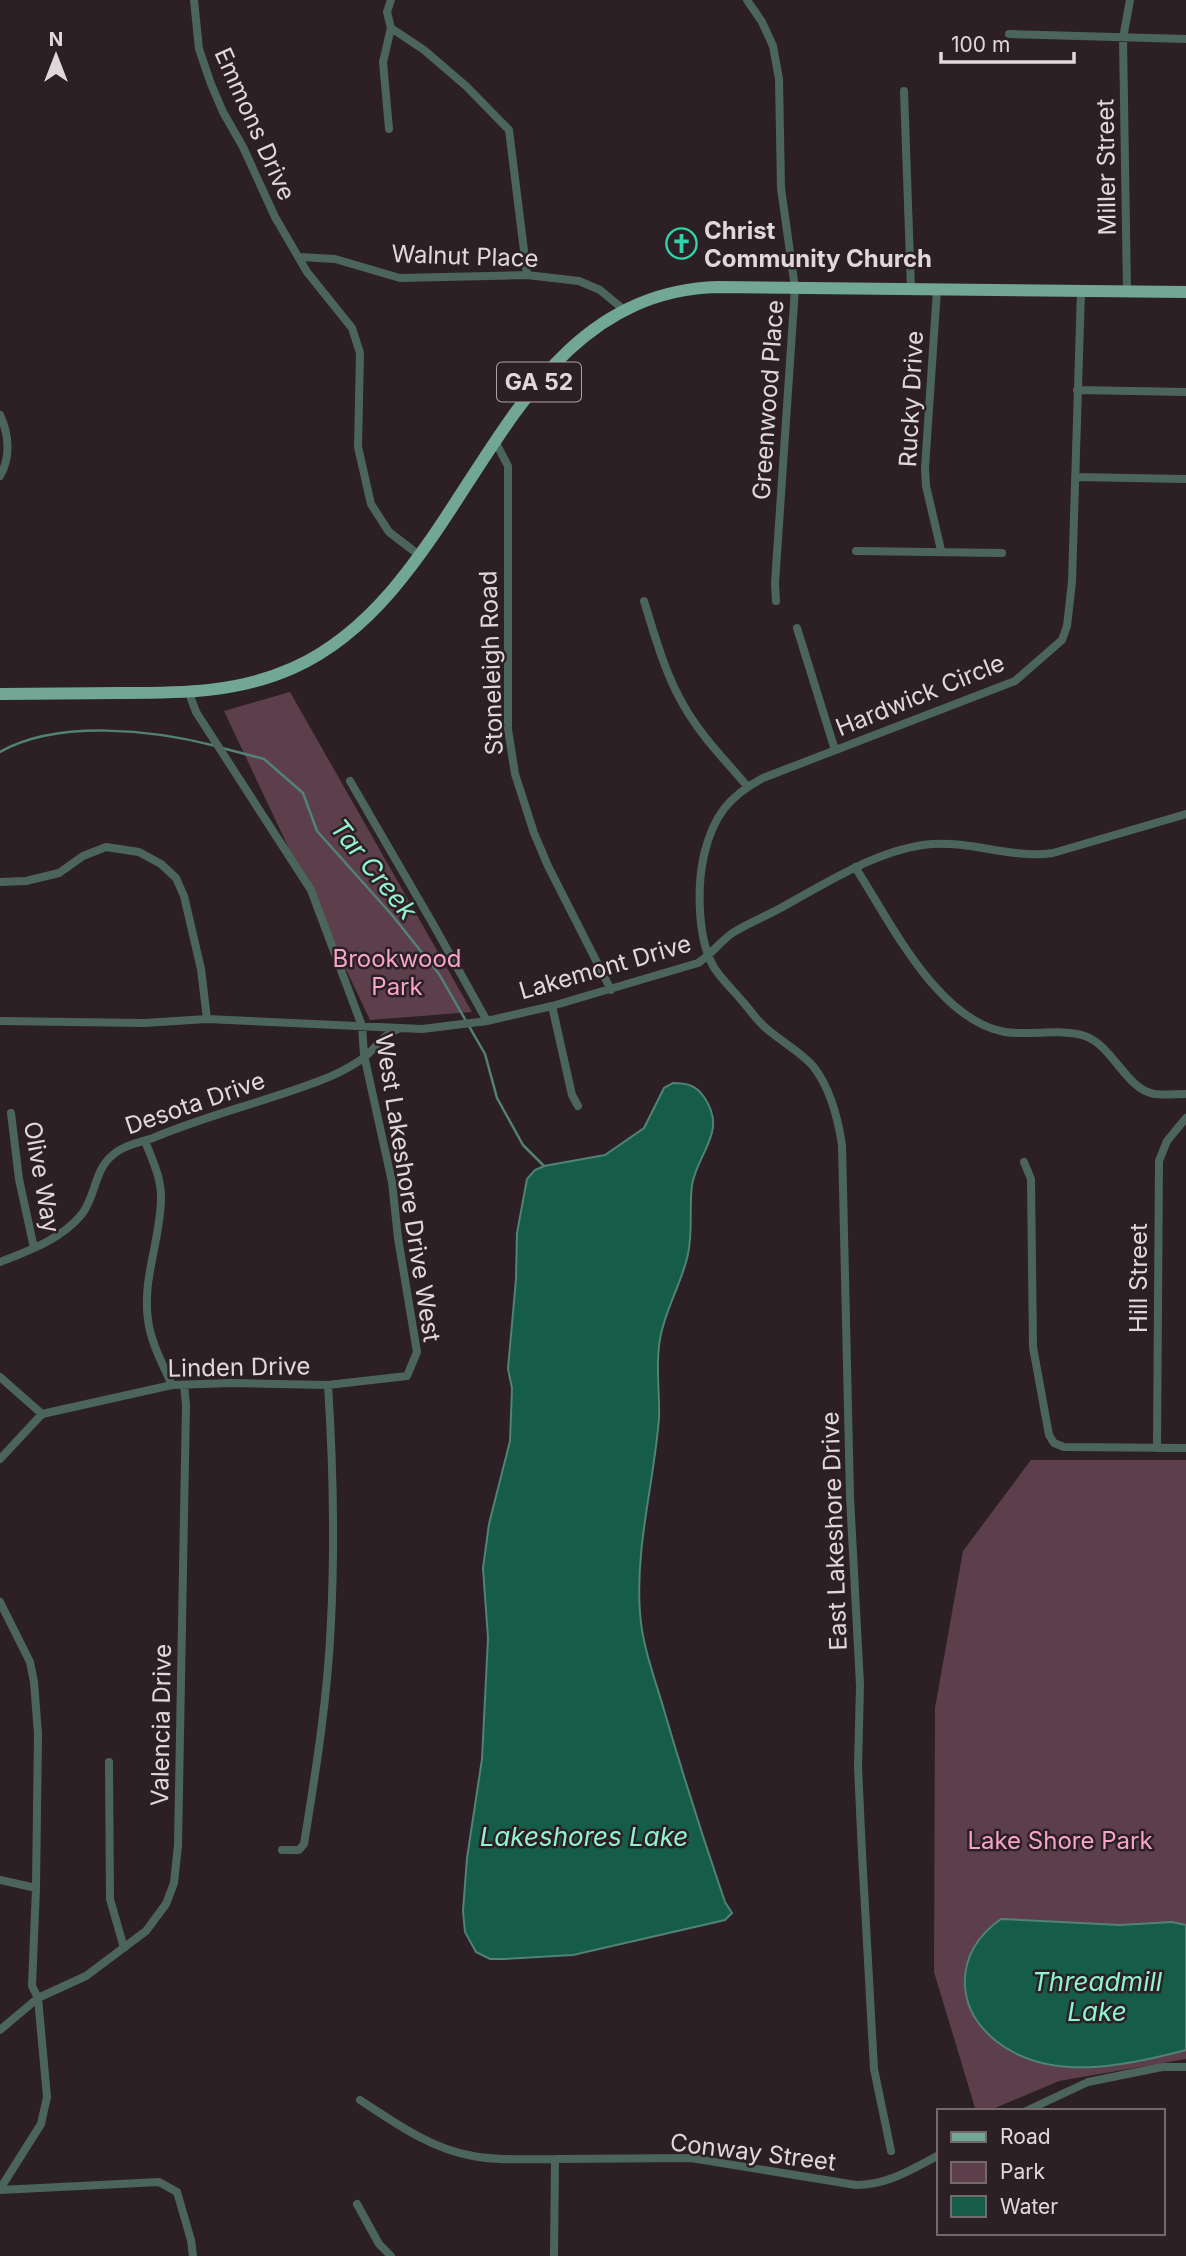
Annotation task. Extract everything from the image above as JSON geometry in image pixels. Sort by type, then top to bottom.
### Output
[{"type":"main road","name":"GA 52","points":[[0,694],[189,693],[233,688],[296,667],[328,649],[384,602],[545,374],[562,356],[580,338],[623,309],[669,292],[695,288],[795,288],[1186,292]]},
{"type":"street","name":"Emmons Drive","points":[[194,0],[197,37],[211,84],[275,217],[307,272],[352,328],[360,353],[358,447],[371,504],[389,532],[419,555]]},
{"type":"street","points":[[389,129],[383,62],[391,28],[387,12],[391,0]]},
{"type":"street","name":"Greenwood Place","points":[[747,0],[762,22],[773,46],[779,79],[781,188],[795,288],[776,601]]},
{"type":"street","name":"Miller Street","points":[[1127,291],[1123,38],[1130,0]]},
{"type":"street","points":[[391,28],[424,50],[467,86],[509,130],[527,275]]},
{"type":"street","points":[[1009,34],[1186,39]]},
{"type":"street","points":[[904,91],[911,289]]},
{"type":"street","name":"Walnut Place","points":[[300,257],[335,260],[400,278],[527,275],[579,281],[591,284],[623,309]]},
{"type":"street","name":"Rucky Drive","points":[[937,290],[925,468],[926,486],[941,551]]},
{"type":"street","name":"Hardwick Circle","points":[[709,956],[704,942],[701,913],[702,866],[712,830],[721,811],[735,795],[763,778],[1015,681],[1062,640],[1067,626],[1072,582],[1081,291]]},
{"type":"street","points":[[1077,390],[1186,392]]},
{"type":"street","points":[[0,415],[8,453],[0,476]]},
{"type":"street","name":"Stoneleigh Road","points":[[496,443],[508,466],[508,729],[515,774],[548,866],[611,990]]},
{"type":"street","points":[[1076,477],[1186,479]]},
{"type":"street","points":[[856,551],[1002,553]]},
{"type":"street","points":[[644,601],[655,639],[680,700],[747,786]]},
{"type":"street","points":[[797,628],[835,750]]},
{"type":"street","name":"West Lakeshore Drive West","points":[[189,693],[196,712],[311,890],[362,1026],[364,1058],[392,1182],[398,1238],[417,1352],[407,1376],[328,1385]]},
{"type":"street","points":[[350,781],[487,1021]]},
{"type":"street","name":"Lakemont Drive","points":[[0,1021],[144,1023],[207,1019],[422,1029],[487,1021],[611,990],[698,963],[731,934],[855,867],[912,847],[933,844],[978,847],[1016,855],[1053,853],[1186,814]]},
{"type":"street","points":[[0,882],[26,881],[59,873],[83,856],[106,847],[139,852],[161,864],[176,878],[184,896],[201,969],[207,1019]]},
{"type":"street","points":[[855,867],[923,973],[940,993],[971,1019],[1007,1032],[1086,1037],[1106,1052],[1146,1091],[1155,1094],[1186,1094]]},
{"type":"street","name":"East Lakeshore Drive","points":[[709,956],[716,970],[766,1028],[813,1066],[834,1105],[842,1145],[850,1497],[860,1685],[858,1767],[862,1853],[874,2069],[891,2151]]},
{"type":"street","points":[[552,1006],[572,1095],[578,1106]]},
{"type":"street","name":"Desota Drive","points":[[0,1262],[60,1234],[82,1214],[93,1194],[100,1169],[108,1158],[121,1148],[179,1126],[321,1081],[364,1058],[378,1041],[400,1028]]},
{"type":"street","name":"Olive Way","points":[[11,1113],[19,1179],[34,1248]]},
{"type":"street","name":"Hill Street","points":[[1157,1448],[1159,1161],[1167,1141],[1186,1118]]},
{"type":"street","points":[[145,1140],[157,1170],[161,1195],[159,1226],[147,1283],[148,1320],[158,1356],[172,1385]]},
{"type":"street","points":[[1024,1162],[1031,1179],[1033,1347],[1049,1435],[1054,1443],[1064,1447],[1186,1448]]},
{"type":"street","points":[[0,1377],[42,1414],[0,1460]]},
{"type":"street","name":"Linden Drive","points":[[42,1414],[172,1385],[328,1385]]},
{"type":"street","name":"Valencia Drive","points":[[0,2030],[38,1998],[86,1976],[146,1931],[166,1904],[174,1883],[178,1845],[186,1405],[184,1385]]},
{"type":"street","points":[[282,1850],[299,1850],[304,1844],[325,1696],[333,1549],[333,1470],[328,1385]]},
{"type":"street","points":[[0,1602],[30,1662],[34,1682],[38,1734],[32,1986],[38,1998],[47,2096],[41,2124],[0,2190]]},
{"type":"street","points":[[109,1762],[110,1899],[124,1948]]},
{"type":"street","points":[[0,1880],[36,1888]]},
{"type":"street","points":[[1030,2109],[1088,2081],[1162,2067],[1186,2067]]},
{"type":"street","name":"Conway Street","points":[[360,2100],[405,2130],[473,2157],[691,2158],[856,2185],[873,2185],[893,2179],[937,2156]]},
{"type":"street","points":[[554,2256],[555,2159]]},
{"type":"street","points":[[0,2190],[159,2182],[177,2192],[193,2256]]},
{"type":"street","points":[[357,2204],[379,2244],[391,2256]]},
{"type":"green space","name":"Brookwood Park","points":[[290,692],[472,1012],[370,1020],[224,711]]},
{"type":"green space","name":"Lake Shore Park","points":[[1031,1460],[1186,1460],[1186,2059],[1059,2081],[993,2109],[975,2109],[934,1972],[935,1708],[963,1551]]},
{"type":"water","name":"Lakeshores Lake","points":[[673,1083],[686,1084],[698,1090],[711,1109],[713,1121],[709,1141],[692,1185],[688,1254],[662,1328],[658,1368],[659,1418],[642,1539],[640,1613],[646,1650],[678,1758],[725,1902],[732,1913],[725,1920],[573,1955],[490,1959],[476,1952],[465,1932],[463,1911],[467,1858],[482,1759],[488,1638],[483,1568],[489,1524],[510,1441],[512,1388],[508,1369],[517,1233],[527,1179],[535,1170],[544,1166],[605,1155],[644,1128],[664,1088]]},
{"type":"water","name":"Threadmill Lake","points":[[1001,1919],[1120,1925],[1172,1922],[1186,1925],[1186,2050],[1113,2065],[1064,2067],[1017,2054],[996,2041],[971,2010],[966,1995],[965,1976],[969,1957],[979,1940]]},
{"type":"waterway","name":"Tar Creek","points":[[0,752],[23,742],[77,731],[136,732],[216,746]]},
{"type":"waterway","name":"Tar Creek","points":[[222,748],[264,759],[303,793],[317,831],[392,915],[439,974],[485,1054],[497,1098],[523,1145],[544,1166]]},
{"type":"place","name":"Christ Community Church","points":[[681,244]]}]
